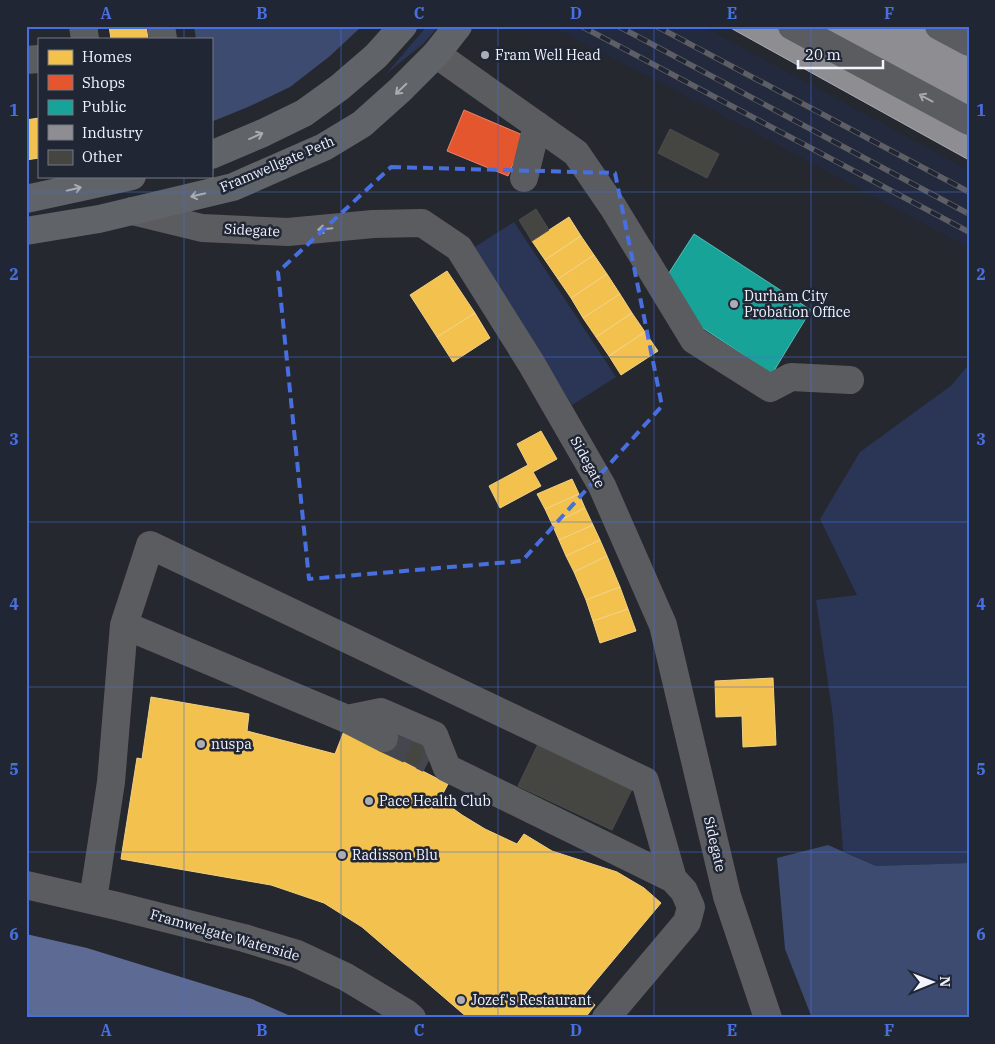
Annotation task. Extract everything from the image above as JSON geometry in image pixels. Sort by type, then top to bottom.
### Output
[{"type":"highway","points":[[212,155],[264,133],[304,113],[340,87],[369,62],[403,26]]},
{"type":"highway","name":"Framwellgate Peth","points":[[26,232],[99,220],[233,187],[324,147],[362,124],[400,90],[436,54],[458,26]]},
{"type":"highway","points":[[26,199],[123,178]]},
{"type":"street","points":[[792,26],[969,121]]},
{"type":"street","points":[[939,26],[969,42]]},
{"type":"street","points":[[436,54],[576,153],[613,208],[694,340],[770,388],[791,377],[850,380]]},
{"type":"street","points":[[524,178],[537,125]]},
{"type":"street","name":"Sidegate","points":[[132,212],[202,228],[288,232],[373,224],[422,223],[459,248],[531,363],[602,486],[663,625],[727,896],[768,1018]]},
{"type":"street","points":[[93,900],[111,782],[124,625],[150,545],[645,781],[673,879]]},
{"type":"street","points":[[124,625],[347,719],[384,738]]},
{"type":"street","points":[[347,719],[381,712],[434,735],[438,764],[673,879],[684,891],[691,907],[687,922],[606,1018]]},
{"type":"street","name":"Framwelgate Waterside","points":[[26,885],[244,938],[297,954],[346,977],[412,1018]]},
{"type":"street","points":[[691,907],[727,896]]},
{"type":"highlighted area","points":[[391,167],[615,173],[662,406],[522,561],[309,579],[278,272]]},
{"type":"shaded area","points":[[194,26],[362,26],[330,56],[290,87],[212,122],[212,38],[196,38]]},
{"type":"shaded area","points":[[427,26],[439,26],[423,44],[386,74]]},
{"type":"shaded area","points":[[550,26],[702,26],[969,170],[969,248],[707,107]]},
{"type":"shaded area","points":[[514,222],[616,377],[572,405],[475,247]]},
{"type":"shaded area","points":[[969,364],[969,863],[876,866],[843,851],[833,717],[816,600],[857,595],[820,519],[860,452],[952,385]]},
{"type":"shaded area","points":[[828,845],[876,866],[969,863],[969,1018],[812,1018],[785,949],[777,858]]},
{"type":"shaded area","points":[[26,934],[87,948],[252,999],[295,1018],[26,1018]]},
{"type":"building: Homes","points":[[109,26],[146,26],[148,38],[111,38]]},
{"type":"building: Homes","points":[[38,118],[38,158],[26,160],[26,120]]},
{"type":"building: Homes","points":[[569,217],[581,236],[545,260],[532,241]]},
{"type":"building: Homes","points":[[581,236],[594,255],[558,279],[545,260]]},
{"type":"building: Homes","points":[[594,255],[607,274],[571,298],[558,279]]},
{"type":"building: Homes","points":[[447,271],[475,313],[437,337],[410,295]]},
{"type":"building: Homes","points":[[607,274],[620,294],[583,318],[571,298]]},
{"type":"building: Homes","points":[[620,294],[632,313],[596,337],[583,318]]},
{"type":"building: Homes","points":[[475,313],[490,338],[453,362],[437,337]]},
{"type":"building: Homes","points":[[632,313],[645,332],[609,356],[596,337]]},
{"type":"building: Homes","points":[[645,332],[658,351],[621,375],[609,356]]},
{"type":"building: Homes","points":[[541,431],[557,459],[533,472],[541,486],[500,508],[489,486],[528,465],[517,444]]},
{"type":"building: Homes","points":[[572,479],[579,494],[545,509],[537,494]]},
{"type":"building: Homes","points":[[579,494],[585,508],[552,524],[545,509]]},
{"type":"building: Homes","points":[[585,508],[593,525],[559,540],[552,524]]},
{"type":"building: Homes","points":[[593,525],[600,540],[566,556],[559,540]]},
{"type":"building: Homes","points":[[600,540],[607,556],[574,572],[566,556]]},
{"type":"building: Homes","points":[[607,556],[620,587],[586,600],[574,572]]},
{"type":"building: Homes","points":[[620,587],[628,609],[593,621],[586,600]]},
{"type":"building: Homes","points":[[628,609],[636,631],[600,643],[593,621]]},
{"type":"building: Homes","points":[[773,678],[776,745],[743,747],[742,716],[716,717],[715,681]]},
{"type":"building: Homes","name":"Radisson Blu","points":[[151,697],[249,714],[247,731],[335,754],[344,731],[448,784],[440,799],[485,829],[517,844],[524,834],[552,851],[617,872],[644,888],[661,903],[584,995],[595,1005],[585,1018],[468,1018],[362,927],[324,903],[271,885],[121,859],[137,758],[142,759]]},
{"type":"building: Shops","points":[[464,110],[525,136],[508,176],[447,151]]},
{"type":"building: Public","points":[[694,234],[811,310],[772,374],[688,318],[667,276]]},
{"type":"building: Industry","points":[[727,26],[969,26],[969,160]]},
{"type":"building: Other","points":[[670,129],[719,154],[707,178],[658,153]]},
{"type":"building: Other","points":[[536,209],[549,230],[532,241],[519,220]]},
{"type":"building: Other","points":[[391,725],[435,748],[423,771],[379,748]]},
{"type":"building: Other","points":[[540,740],[634,785],[612,830],[518,786]]},
{"type":"tunnel","points":[[384,738],[429,759]]},
{"type":"railway","points":[[581,26],[969,232]]},
{"type":"railway","points":[[618,26],[969,214]]},
{"type":"railway","points":[[656,26],[969,192]]},
{"type":"place","name":"Fram Well Head","points":[[485,55]]},
{"type":"place","name":"Durham City Probation Office","points":[[734,304]]},
{"type":"place","name":"nuspa","points":[[201,744]]},
{"type":"place","name":"Pace Health Club","points":[[369,801]]},
{"type":"place","name":"Radisson Blu","points":[[342,855]]},
{"type":"place","name":"Jozef's Restaurant","points":[[461,1000]]}]
